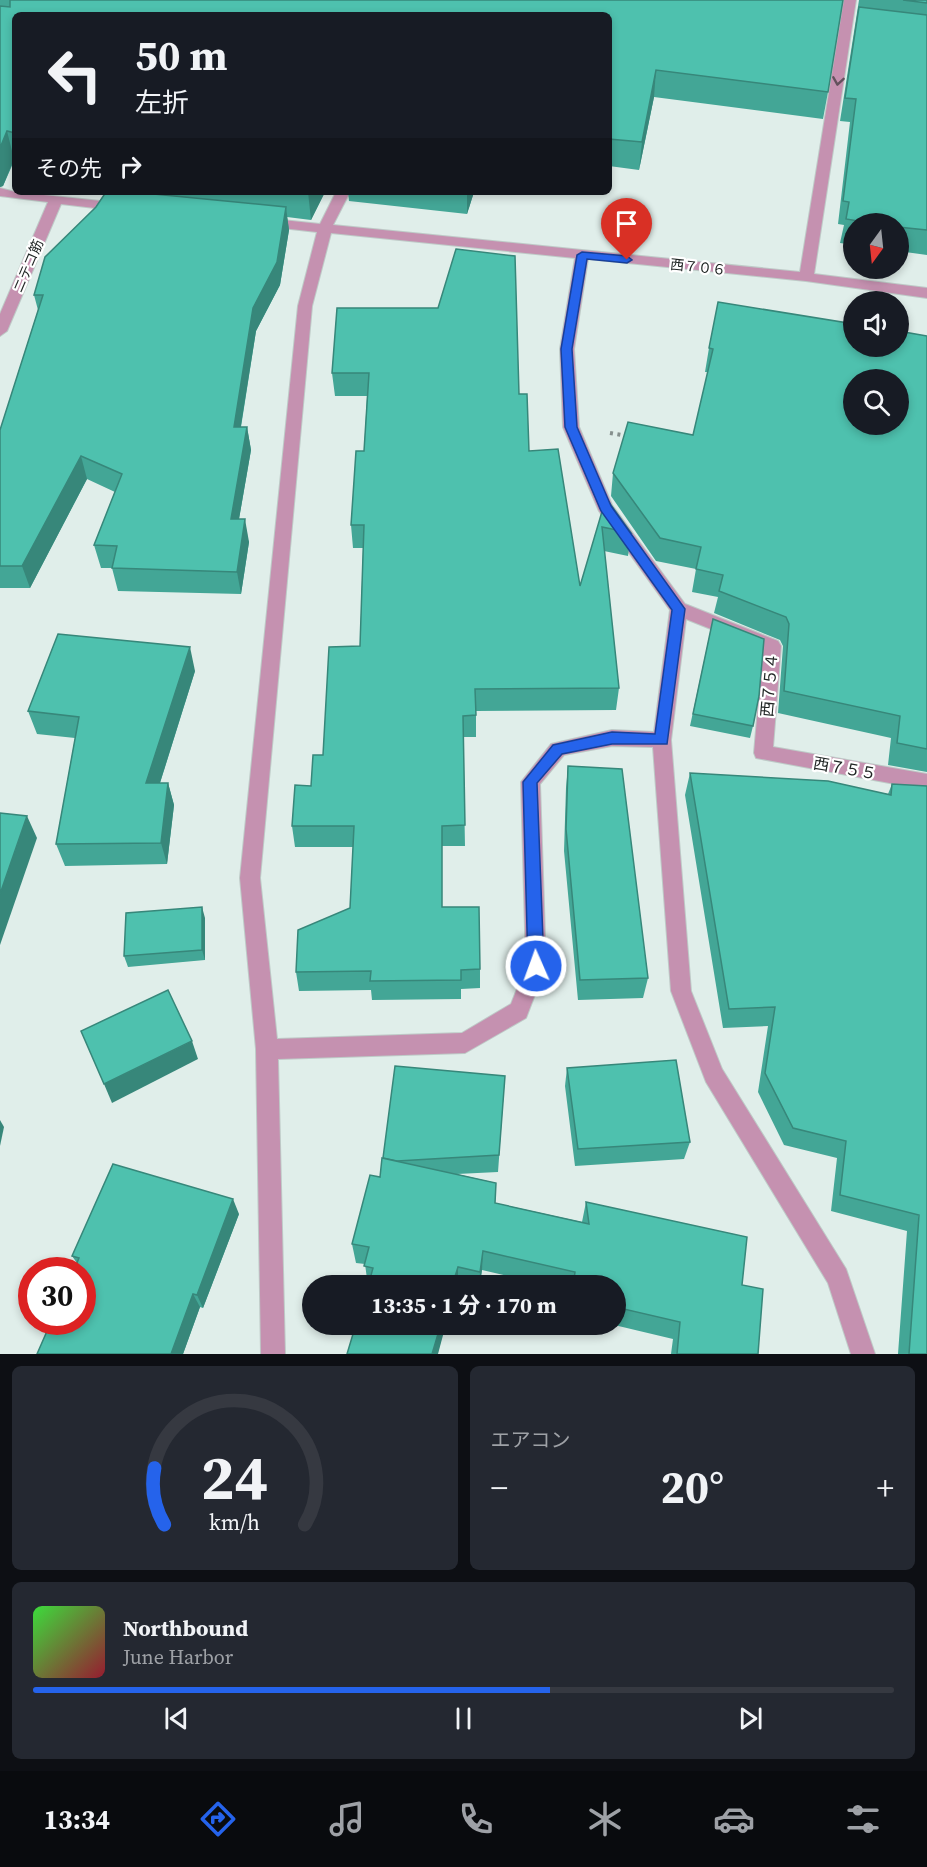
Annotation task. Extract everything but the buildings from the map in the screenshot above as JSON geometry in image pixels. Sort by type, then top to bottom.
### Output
[{"type":"street","points":[[806,277],[853,24],[850,0]]},
{"type":"street","points":[[21,195],[56,200],[75,197],[129,208]]},
{"type":"street","points":[[273,1354],[267,1050],[250,878],[305,306],[325,228],[342,195]]},
{"type":"street","name":"ニテコ筋","points":[[0,331],[56,200]]},
{"type":"street","name":"西７０６","points":[[244,220],[806,277],[927,292]]},
{"type":"street","points":[[582,255],[567,349],[571,427],[605,507],[679,609],[662,740],[681,991],[714,1075],[838,1277],[863,1354]]},
{"type":"street","name":"西７５４","points":[[679,609],[772,646],[763,753]]},
{"type":"street","points":[[267,1050],[465,1043],[519,1011],[536,966],[530,782],[558,749],[612,738],[662,740]]},
{"type":"street","name":"西７５５","points":[[763,753],[927,782]]},
{"type":"path","points":[[571,427],[628,436]]},
{"type":"route","points":[[536,966],[530,782],[558,749],[612,738],[662,740],[679,609],[654,578],[605,507],[571,427],[567,349],[582,255],[627,260]]}]
